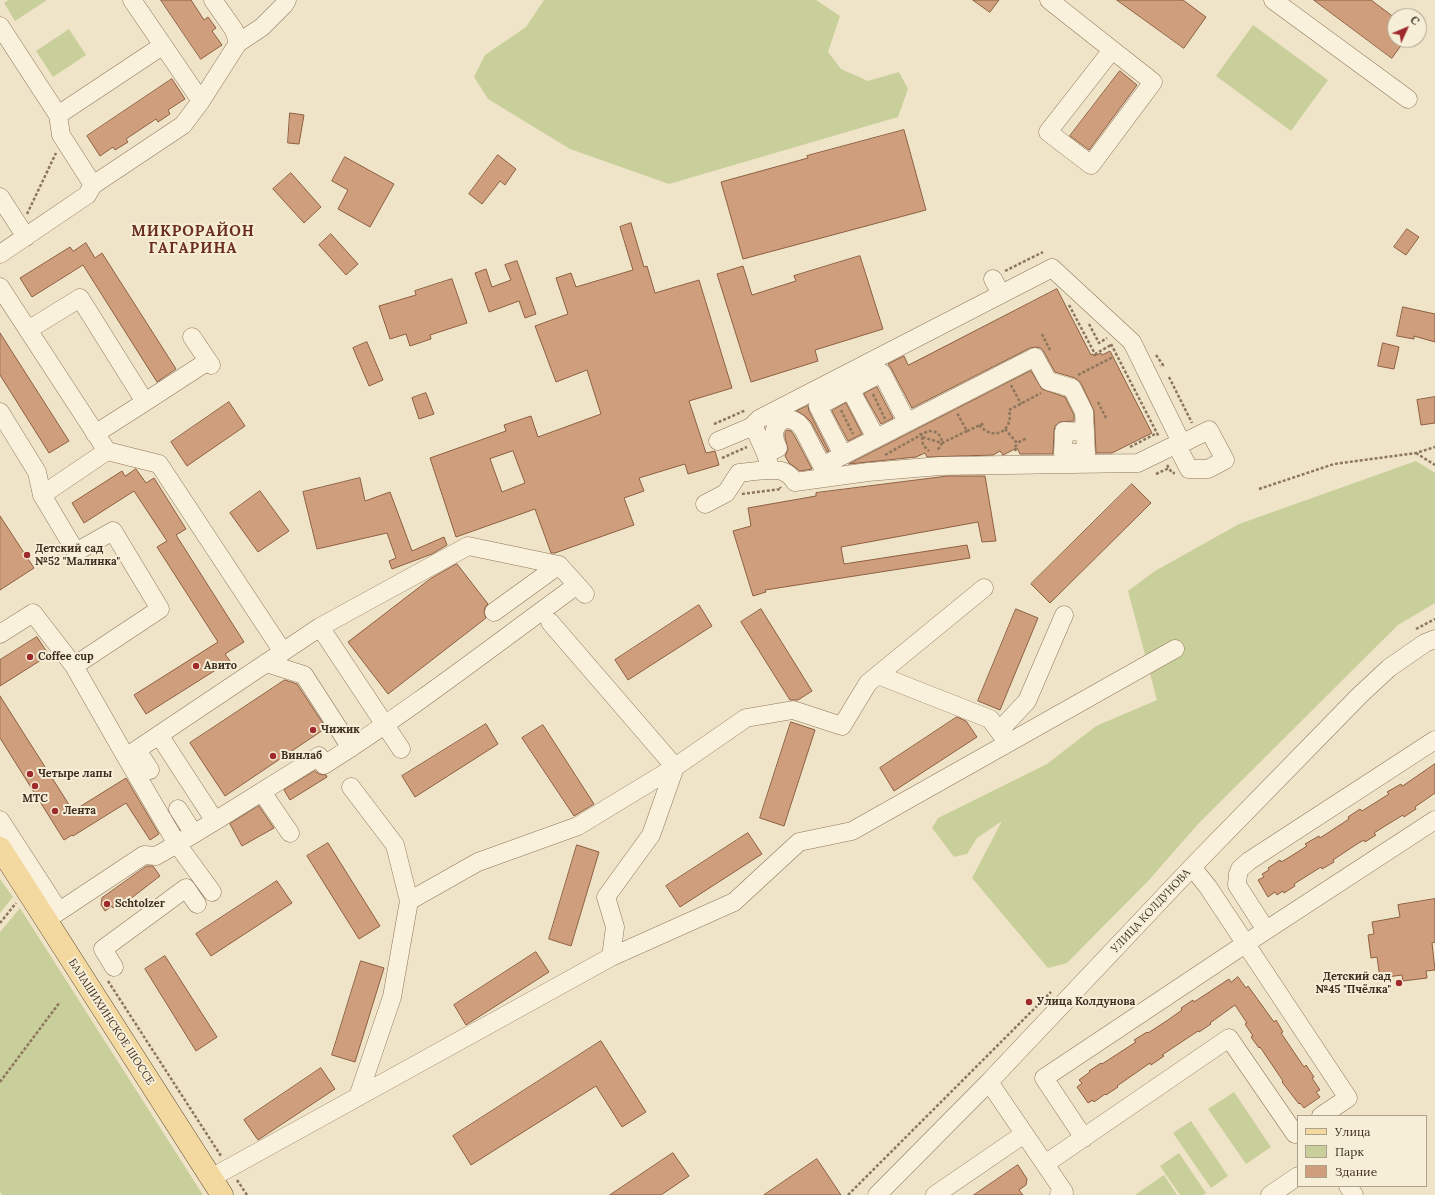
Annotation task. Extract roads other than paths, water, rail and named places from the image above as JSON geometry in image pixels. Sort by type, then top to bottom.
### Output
[{"type":"main road","name":"БАЛАШИХИНСКОЕ ШОССЕ","points":[[0,848],[28,892],[53,916],[221,1180]]},
{"type":"street","points":[[132,0],[201,101]]},
{"type":"street","points":[[213,0],[234,30],[238,43]]},
{"type":"street","points":[[0,254],[23,232],[87,195],[93,185],[183,125],[201,101],[238,43],[262,28],[287,0]]},
{"type":"street","points":[[1049,0],[1153,82],[1091,165],[1048,132],[1112,50]]},
{"type":"street","points":[[1273,0],[1408,99]]},
{"type":"street","points":[[0,26],[58,115],[61,135],[93,185]]},
{"type":"street","points":[[58,115],[162,46]]},
{"type":"street","points":[[0,197],[23,232]]},
{"type":"street","points":[[705,504],[726,493],[739,473],[772,470],[786,472],[795,482],[868,472],[940,466],[1138,463],[1173,442],[1157,377],[1132,342],[1052,268],[997,287],[759,418],[752,418]]},
{"type":"street","points":[[0,287],[107,451],[159,464],[283,652]]},
{"type":"street","points":[[28,330],[80,298],[145,402]]},
{"type":"street","points":[[95,434],[210,363],[192,337]]},
{"type":"street","points":[[772,470],[778,448],[773,438],[773,434],[777,425],[786,420],[791,420],[800,424],[822,466],[1035,357],[1048,381],[1072,388],[1084,412],[1085,432]]},
{"type":"street","points":[[843,455],[818,406],[834,397],[882,373],[910,421]]},
{"type":"street","points":[[850,389],[876,438]]},
{"type":"street","points":[[0,412],[37,472],[42,496],[76,552],[113,532],[160,610],[74,666]]},
{"type":"street","points":[[720,449],[751,427],[752,418]]},
{"type":"street","points":[[752,418],[772,470]]},
{"type":"street","points":[[42,496],[107,451]]},
{"type":"street","points":[[772,470],[788,461]]},
{"type":"street","points":[[0,820],[53,916],[144,855],[156,856],[206,827],[318,756],[324,765],[385,725],[581,590],[559,565],[468,546],[320,627],[132,753]]},
{"type":"street","points":[[494,612],[559,565]]},
{"type":"street","points":[[409,901],[478,862],[578,826],[674,767],[746,718],[793,710],[842,726],[868,683],[984,588]]},
{"type":"street","points":[[0,634],[33,613],[74,666],[132,753],[177,844],[212,892]]},
{"type":"street","points":[[1004,737],[1027,701],[1064,615]]},
{"type":"street","points":[[550,622],[674,767]]},
{"type":"street","points":[[320,627],[401,749]]},
{"type":"street","name":"УЛИЦА КОЛДУНОВА","points":[[877,1195],[989,1082],[1192,867],[1389,668],[1425,643],[1435,639]]},
{"type":"street","points":[[221,1180],[358,1097],[611,957],[734,902],[800,842],[852,830],[1004,737],[1175,649]]},
{"type":"street","points":[[266,663],[304,675],[351,748]]},
{"type":"street","points":[[878,675],[990,719],[1004,737]]},
{"type":"street","points":[[159,735],[206,827]]},
{"type":"street","points":[[1266,930],[1237,885],[1240,869],[1249,861],[1435,740]]},
{"type":"street","points":[[132,753],[150,770]]},
{"type":"street","points":[[611,957],[615,927],[606,896],[651,835],[674,767]]},
{"type":"street","points":[[351,787],[395,845],[409,901],[392,997],[358,1097]]},
{"type":"street","points":[[262,792],[290,833]]},
{"type":"street","points":[[188,793],[206,827]]},
{"type":"street","points":[[178,809],[206,827]]},
{"type":"street","points":[[1084,1138],[1044,1078],[1266,930],[1435,820]]},
{"type":"street","points":[[1192,867],[1208,887],[1348,1098],[1322,1115]]},
{"type":"street","points":[[109,971],[103,949],[186,888],[197,904]]},
{"type":"street","points":[[1045,1164],[1229,1038],[1295,1134],[1297,1133]]},
{"type":"street","points":[[989,1082],[1064,1192],[1059,1195]]},
{"type":"street","points":[[935,1195],[1024,1134]]},
{"type":"street","points":[[1270,1195],[1297,1177]]},
{"type":"place","name":"Детский сад №52 \"Малинка\"","points":[[27,555]]},
{"type":"place","name":"Coffee cup","points":[[30,657]]},
{"type":"place","name":"Авито","points":[[196,666]]},
{"type":"place","name":"Чижик","points":[[313,730]]},
{"type":"place","name":"Винлаб","points":[[273,756]]},
{"type":"place","name":"Четыре лапы","points":[[30,774]]},
{"type":"place","name":"МТС","points":[[35,786]]},
{"type":"place","name":"Лента","points":[[55,811]]},
{"type":"place","name":"Schtolzer","points":[[107,904]]},
{"type":"place","name":"Детский сад №45 \"Пчёлка\"","points":[[1399,983]]},
{"type":"place","name":"Улица Колдунова","points":[[1029,1002]]},
{"type":"district","name":"МИКРОРАЙОН ГАГАРИНА","points":[[193,240]]}]
